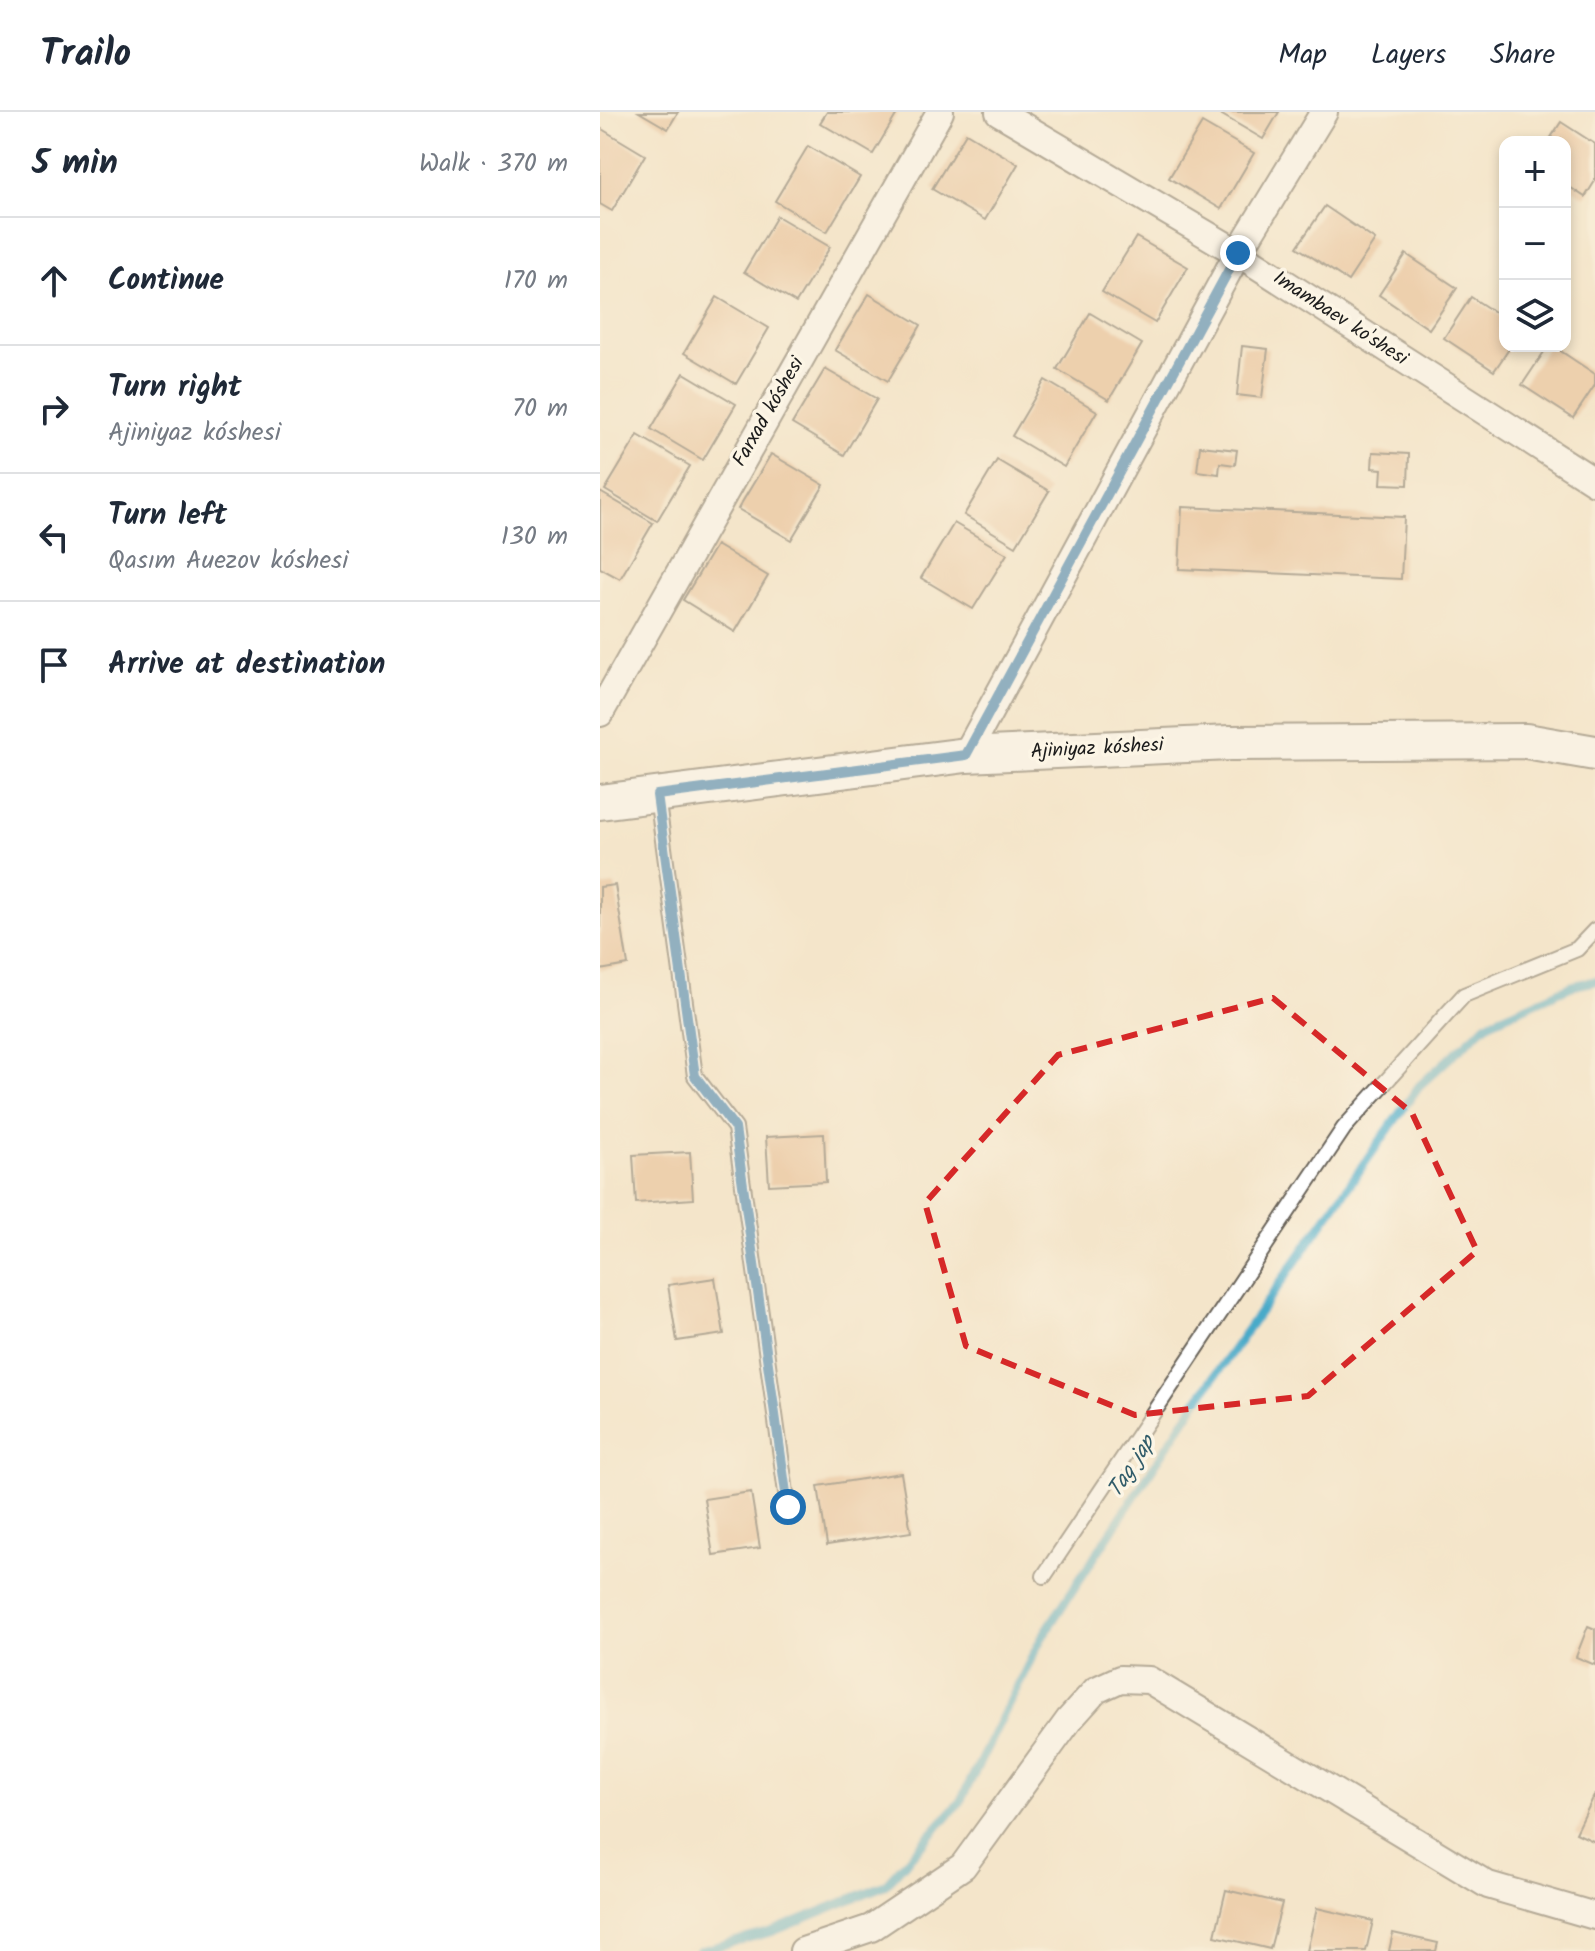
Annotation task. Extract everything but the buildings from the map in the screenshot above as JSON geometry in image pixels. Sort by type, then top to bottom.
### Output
[{"type":"street","name":"Farxad kóshesi","points":[[600,713],[940,112]]},
{"type":"street","name":"Imambaev ko'shesi","points":[[999,112],[1238,253],[1595,482]]},
{"type":"street","points":[[966,755],[1238,253],[1324,112]]},
{"type":"street","name":"Ajiniyaz kóshesi","points":[[600,802],[966,755],[1230,743],[1510,741],[1595,753]]},
{"type":"street","points":[[803,1951],[871,1928],[963,1866],[1069,1720],[1096,1690],[1120,1679],[1149,1680],[1488,1885],[1595,1916]]},
{"type":"lane","points":[[657,795],[695,1076],[735,1128],[788,1507]]},
{"type":"lane","points":[[1044,1576],[1344,1128],[1464,995],[1577,949],[1595,930]]},
{"type":"highlighted area","points":[[1273,998],[1412,1113],[1477,1251],[1308,1396],[1135,1415],[966,1346],[925,1203],[1058,1055]]},
{"type":"waterway","name":"Tag jap","points":[[699,1951],[771,1932],[885,1885],[960,1802],[1042,1637],[1195,1404],[1419,1086],[1488,1023],[1572,986],[1595,981]]},
{"type":"route","points":[[788,1507],[735,1128],[695,1076],[657,795],[966,755],[1238,253]]}]
